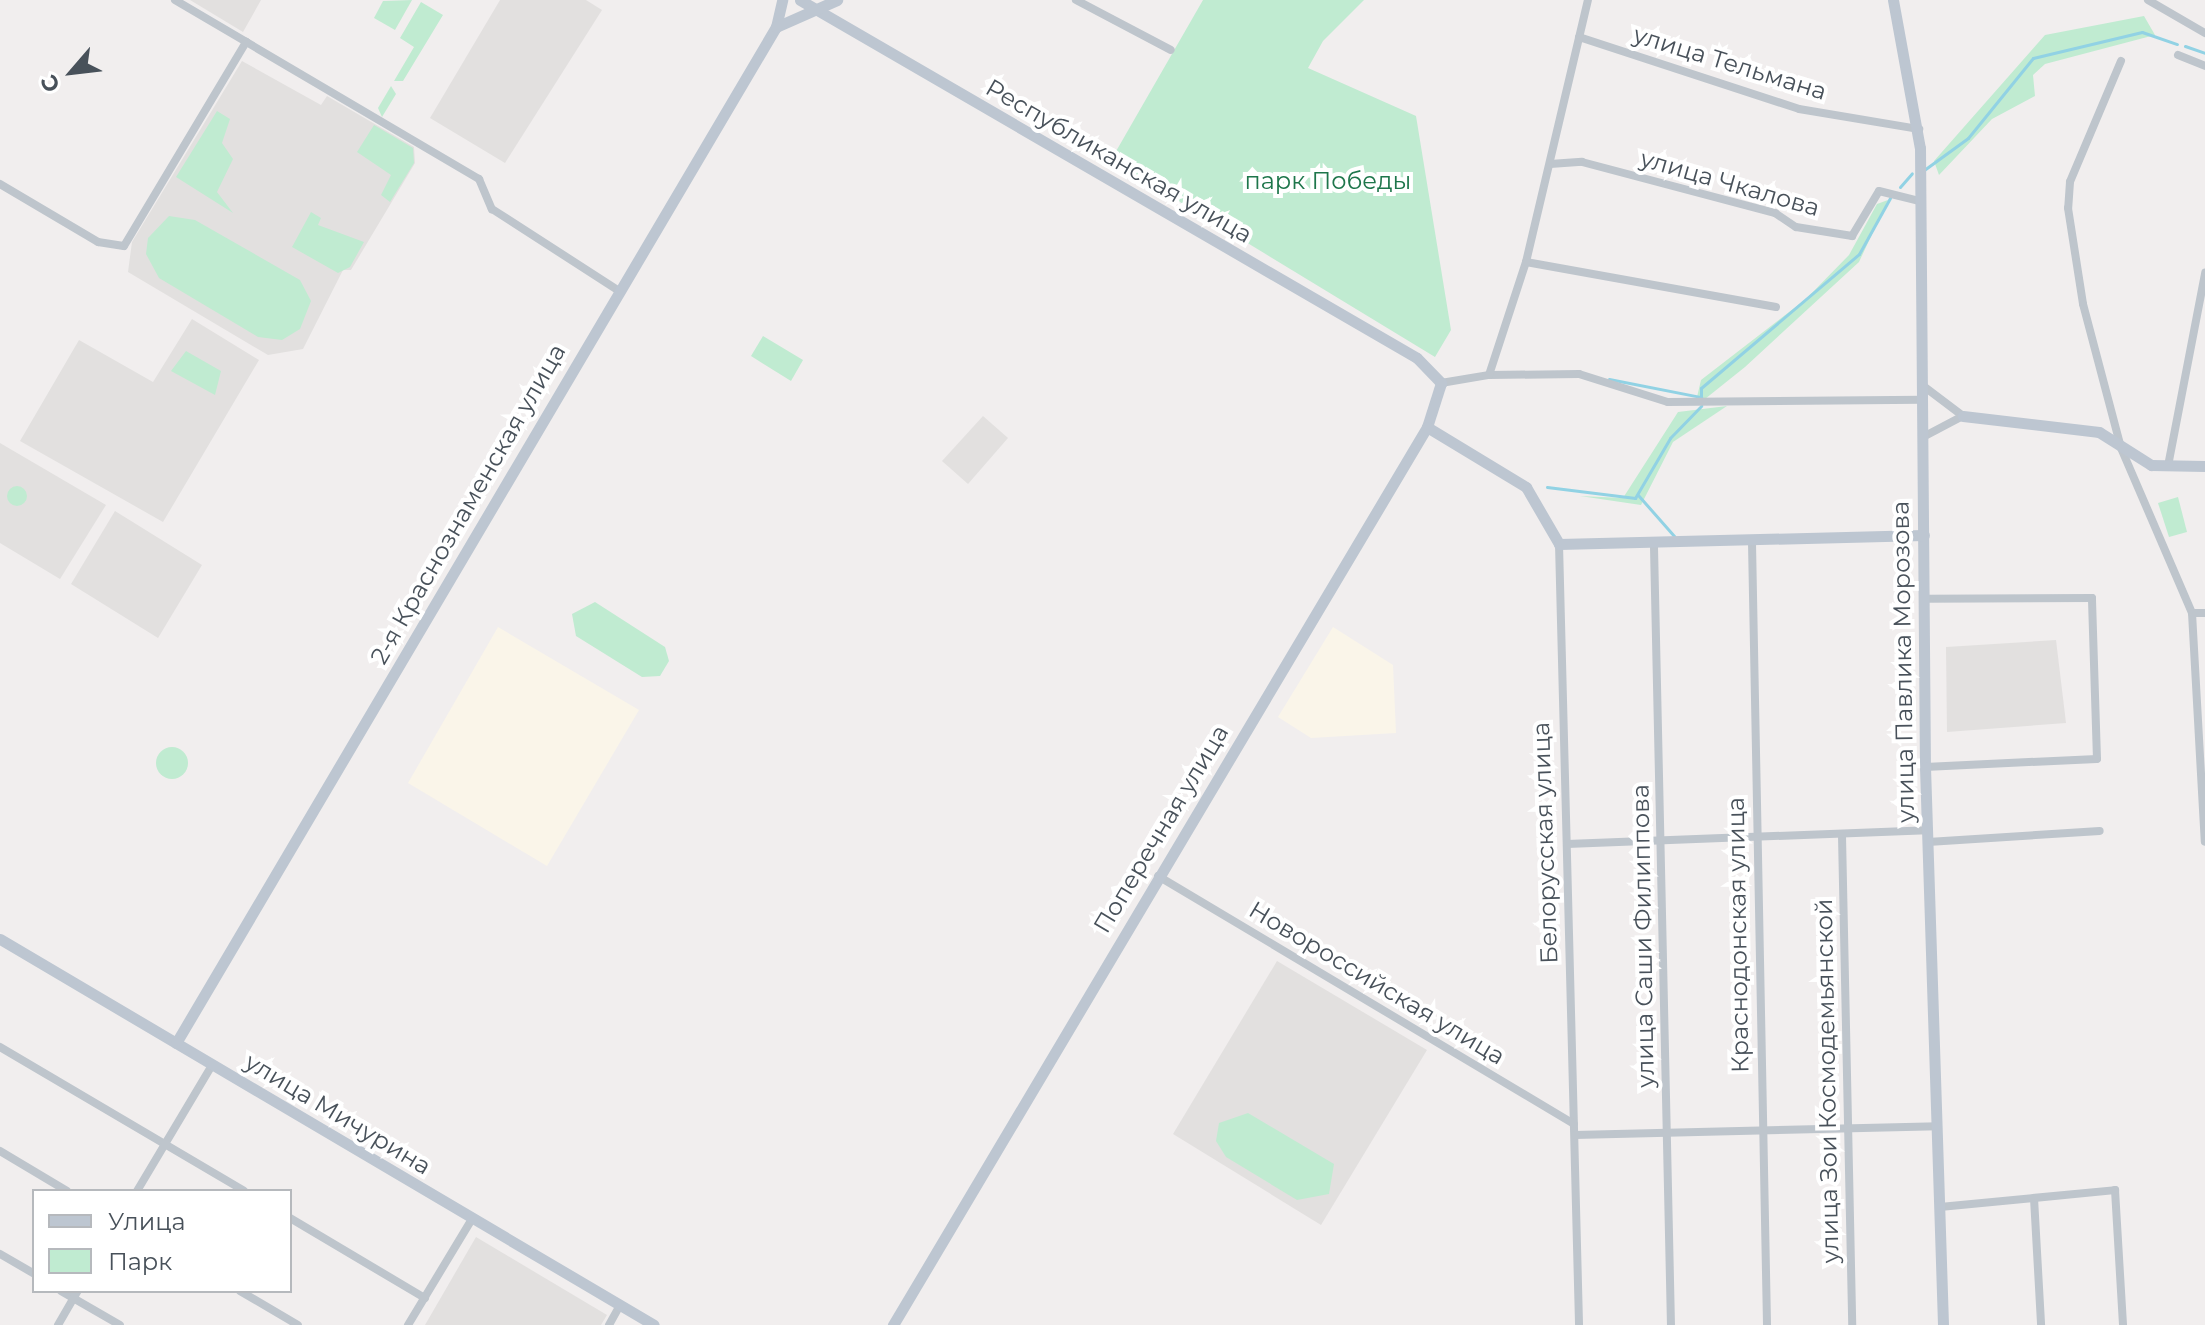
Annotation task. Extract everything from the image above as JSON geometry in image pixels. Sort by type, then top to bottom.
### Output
[{"type":"street","points":[[175,0],[479,179],[492,209],[619,291]]},
{"type":"street","name":"2-я Краснознаменская улица","points":[[176,1043],[776,27],[782,0]]},
{"type":"street","name":"Республиканская улица","points":[[800,0],[1417,358],[1441,383]]},
{"type":"street","points":[[776,27],[819,11],[838,0],[846,27]]},
{"type":"street","points":[[1076,0],[1171,50]]},
{"type":"street","points":[[1489,375],[1526,262],[1588,0]]},
{"type":"street","name":"улица Павлика Морозова","points":[[1893,0],[1919,129],[1925,767],[1943,1325]]},
{"type":"street","points":[[2148,0],[2205,33]]},
{"type":"street","name":"улица Тельмана","points":[[1579,37],[1799,109],[1919,129]]},
{"type":"street","points":[[0,184],[98,242],[124,246],[246,42]]},
{"type":"street","points":[[2178,55],[2205,66]]},
{"type":"street","points":[[2121,61],[2070,182],[2068,208],[2083,304],[2121,448],[2192,613],[2205,842]]},
{"type":"street","name":"улица Чкалова","points":[[1550,164],[1582,162],[1775,213],[1796,227],[1852,236],[1862,231],[1879,191],[1919,201]]},
{"type":"street","points":[[1526,262],[1776,307]]},
{"type":"street","points":[[2168,466],[2205,273]]},
{"type":"street","points":[[1441,383],[1489,375],[1579,374],[1668,402],[1922,400]]},
{"type":"street","name":"Поперечная улица","points":[[893,1325],[1427,427],[1441,383]]},
{"type":"street","points":[[1922,385],[1963,416],[2091,430],[2121,448],[2168,466],[2205,466]]},
{"type":"street","points":[[1923,437],[1963,416]]},
{"type":"street","name":"Белорусская улица","points":[[1427,427],[1526,487],[1559,544],[1579,1325]]},
{"type":"street","points":[[1559,544],[1654,547],[1924,535]]},
{"type":"street","name":"Краснодонская улица","points":[[1752,543],[1767,1325]]},
{"type":"street","name":"улица Саши Филиппова","points":[[1654,547],[1671,1325]]},
{"type":"street","points":[[1925,599],[2092,598],[2097,759],[1925,767]]},
{"type":"street","points":[[2192,613],[2205,613]]},
{"type":"street","points":[[1567,844],[2100,831]]},
{"type":"street","name":"улица Зои Космодемьянской","points":[[1842,836],[1852,1325]]},
{"type":"street","name":"Новороссийская улица","points":[[1158,876],[1574,1124]]},
{"type":"street","name":"улица Мичурина","points":[[0,939],[654,1325]]},
{"type":"street","points":[[0,1047],[241,1189]]},
{"type":"street","points":[[138,1189],[212,1065]]},
{"type":"street","points":[[1575,1135],[1667,1130],[1938,1126]]},
{"type":"street","points":[[0,1151],[64,1189]]},
{"type":"street","points":[[1940,1207],[2115,1190],[2123,1325]]},
{"type":"street","points":[[2034,1198],[2041,1325]]},
{"type":"street","points":[[292,1219],[425,1298]]},
{"type":"street","points":[[408,1325],[472,1219]]},
{"type":"street","points":[[0,1254],[32,1273]]},
{"type":"street","points":[[243,1293],[298,1325]]},
{"type":"street","points":[[58,1325],[76,1295],[120,1325]]},
{"type":"street","points":[[609,1325],[620,1305]]},
{"type":"shaded area","points":[[190,0],[261,0],[243,32]]},
{"type":"shaded area","points":[[500,0],[586,0],[602,10],[505,163],[430,118]]},
{"type":"shaded area","points":[[242,61],[321,105],[327,96],[414,147],[415,163],[351,270],[343,270],[303,349],[268,355],[128,272],[132,242]]},
{"type":"shaded area","points":[[192,319],[259,360],[163,522],[20,441],[79,340],[153,382]]},
{"type":"shaded area","points":[[983,416],[1008,438],[968,484],[942,461]]},
{"type":"shaded area","points":[[0,443],[106,505],[60,579],[0,543]]},
{"type":"shaded area","points":[[115,511],[202,565],[158,638],[71,584]]},
{"type":"shaded area","points":[[498,627],[639,710],[547,866],[408,783]]},
{"type":"shaded area","points":[[1333,627],[1393,665],[1396,733],[1311,738],[1278,717]]},
{"type":"shaded area","points":[[2056,640],[2066,723],[1947,732],[1946,647]]},
{"type":"shaded area","points":[[1277,961],[1427,1050],[1321,1225],[1173,1134]]},
{"type":"shaded area","points":[[476,1237],[607,1315],[601,1325],[425,1325]]},
{"type":"green space","points":[[412,0],[395,30],[374,18],[383,1]]},
{"type":"green space","name":"парк Победы","points":[[1203,0],[1364,0],[1323,41],[1308,68],[1416,116],[1451,330],[1435,357],[1111,160]]},
{"type":"green space","points":[[421,2],[443,15],[403,81],[394,81],[414,47],[400,38]]},
{"type":"green space","points":[[2144,16],[2155,35],[2045,64],[2033,75],[2035,96],[1992,119],[1939,175],[1934,161],[2045,35]]},
{"type":"green space","points":[[391,86],[396,94],[382,117],[378,108]]},
{"type":"green space","points":[[217,111],[230,119],[222,143],[233,159],[217,192],[233,213],[176,177]]},
{"type":"green space","points":[[374,125],[413,148],[414,163],[390,202],[381,195],[391,175],[357,152]]},
{"type":"green space","points":[[1888,200],[1859,262],[1745,367],[1705,399],[1697,397],[1701,380],[1806,299],[1849,255],[1877,204]]},
{"type":"green space","points":[[311,212],[321,218],[318,225],[364,242],[350,267],[338,273],[292,247]]},
{"type":"green space","points":[[169,216],[195,220],[300,280],[311,301],[300,329],[282,340],[258,337],[159,278],[146,254],[148,238]]},
{"type":"green space","points":[[763,336],[803,360],[791,381],[751,356]]},
{"type":"green space","points":[[186,351],[221,371],[215,395],[171,371]]},
{"type":"green space","points":[[1727,406],[1673,442],[1641,505],[1580,496],[1623,498],[1678,412]]},
{"type":"green space","points":[[17,486],[24,489],[27,496],[24,503],[17,506],[10,503],[7,496],[10,489]]},
{"type":"green space","points":[[2178,497],[2187,532],[2169,537],[2158,503]]},
{"type":"green space","points":[[595,602],[665,647],[669,661],[660,676],[642,677],[576,636],[572,614]]},
{"type":"green space","points":[[172,747],[183,752],[188,763],[183,774],[172,779],[161,774],[156,763],[161,752]]},
{"type":"green space","points":[[1248,1113],[1334,1164],[1329,1194],[1297,1200],[1226,1157],[1216,1141],[1219,1123]]},
{"type":"waterway","points":[[1924,170],[1968,138],[2033,58],[2142,32],[2177,44]]},
{"type":"waterway","points":[[2185,46],[2205,53]]},
{"type":"waterway","points":[[1900,187],[1912,173]]},
{"type":"waterway","points":[[1701,398],[1701,388],[1859,254],[1890,198]]},
{"type":"waterway","points":[[1609,379],[1701,397]]},
{"type":"waterway","points":[[1547,487],[1635,498],[1670,438],[1701,406]]},
{"type":"waterway","points":[[1638,495],[1674,536]]}]
